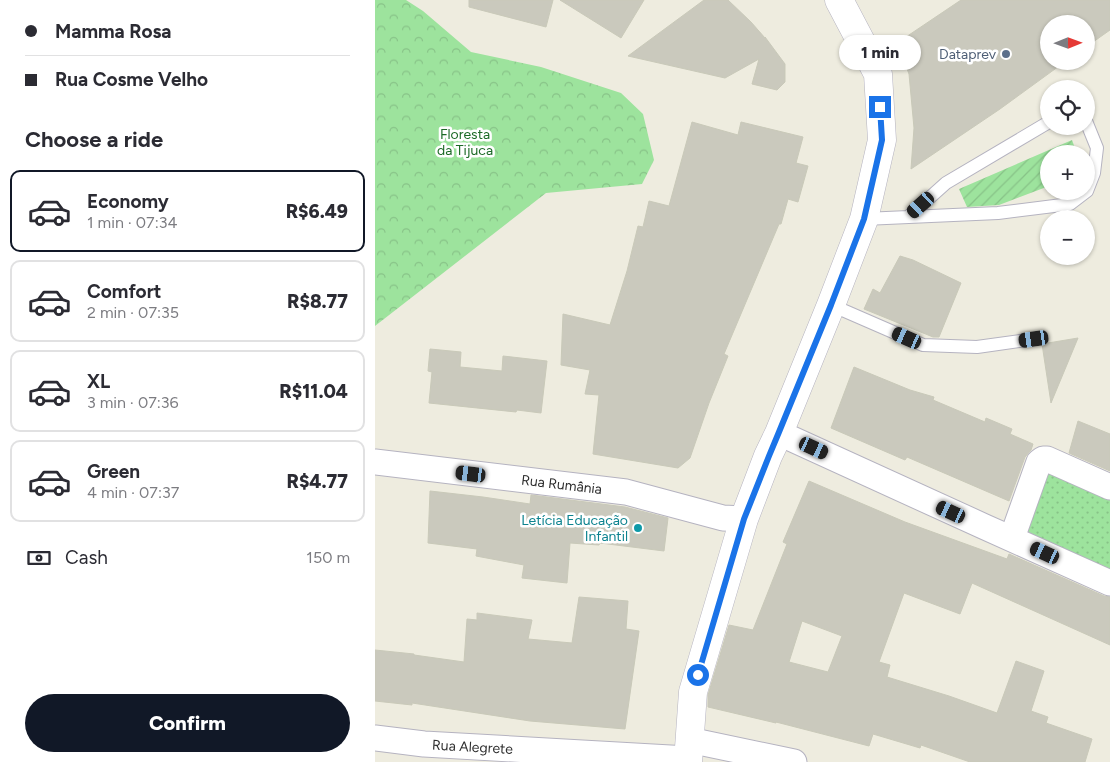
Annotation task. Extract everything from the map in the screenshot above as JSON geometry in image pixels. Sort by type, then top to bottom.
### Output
[{"type":"main road","points":[[688,754],[693,692],[744,519],[864,219],[882,140],[879,74],[839,0]]},
{"type":"street","points":[[779,432],[1110,583]]},
{"type":"street","points":[[1012,538],[1039,462],[1043,459],[1047,459],[1110,487]]},
{"type":"street","name":"Rua Rumânia","points":[[375,462],[625,492],[723,518],[744,519]]},
{"type":"street","name":"Rua Alegrete","points":[[375,738],[425,744],[688,754],[794,762]]},
{"type":"lane","points":[[908,217],[946,182],[1040,127]]},
{"type":"lane","points":[[864,219],[997,213],[1070,204],[1087,191],[1094,174],[1097,148],[1092,135]]},
{"type":"lane","points":[[831,305],[923,345],[977,347],[1034,339]]},
{"type":"green space","name":"Floresta da Tijuca","points":[[375,0],[406,0],[423,11],[471,52],[541,67],[621,93],[643,114],[654,160],[642,184],[546,193],[375,326]]},
{"type":"green space","points":[[1072,140],[1074,145],[1060,145]]},
{"type":"green space","points":[[1040,154],[1040,189],[999,205],[967,207],[959,189]]},
{"type":"green space","points":[[1049,464],[1110,491],[1110,583],[1016,545]]},
{"type":"building","points":[[469,0],[553,0],[546,27],[469,7]]},
{"type":"building","points":[[560,0],[644,0],[621,38]]},
{"type":"building","points":[[704,0],[728,0],[765,37],[785,64],[785,82],[777,90],[752,84],[759,59],[725,78],[628,56]]},
{"type":"building","points":[[961,0],[1110,0],[1110,30],[1095,41],[1095,15],[1040,15],[1040,70],[1054,70],[911,169],[914,128],[909,74],[897,43]]},
{"type":"building","points":[[692,122],[738,135],[741,122],[803,137],[796,163],[808,166],[798,202],[788,199],[781,224],[779,224],[724,354],[728,356],[690,458],[678,468],[593,454],[599,395],[585,394],[590,370],[561,365],[563,314],[610,325],[627,271],[638,226],[643,227],[649,201],[669,206]]},
{"type":"building","points":[[900,256],[913,260],[961,283],[939,337],[933,337],[864,309],[873,289],[880,293]]},
{"type":"building","points":[[1078,338],[1051,403],[1042,344]]},
{"type":"building","points":[[430,349],[461,352],[460,367],[502,371],[503,356],[547,361],[541,413],[429,403],[432,372],[428,371]]},
{"type":"building","points":[[854,367],[910,390],[934,397],[933,400],[985,422],[986,418],[1012,429],[1010,434],[1033,444],[1025,457],[1009,501],[907,457],[905,460],[831,428]]},
{"type":"building","points":[[1078,421],[1110,434],[1110,471],[1069,453]]},
{"type":"building","points":[[809,481],[905,522],[1007,559],[1009,554],[1110,597],[1110,645],[972,583],[960,614],[904,593],[879,662],[890,665],[887,677],[997,713],[1016,661],[1044,671],[1031,711],[1048,717],[1046,723],[1092,739],[1085,762],[970,762],[921,745],[920,748],[873,734],[869,746],[708,707],[708,695],[729,625],[753,630],[787,544],[783,542]],"holes":[[[802,621],[842,636],[828,672],[789,662]]]},
{"type":"building","points":[[430,491],[530,504],[531,495],[625,507],[668,518],[664,551],[600,543],[599,545],[570,543],[567,583],[522,578],[524,565],[476,556],[477,549],[428,543]]},
{"type":"building","points":[[579,597],[628,601],[626,629],[639,631],[625,729],[530,721],[412,703],[412,705],[375,701],[375,650],[464,662],[467,619],[477,620],[477,613],[532,620],[528,639],[572,643]]},
{"type":"place","name":"Dataprev","points":[[1006,54]]},
{"type":"place","name":"Letícia Educação Infantil","points":[[638,528]]},
{"type":"route","points":[[698,675],[744,519],[864,219],[882,140],[880,107]]}]
